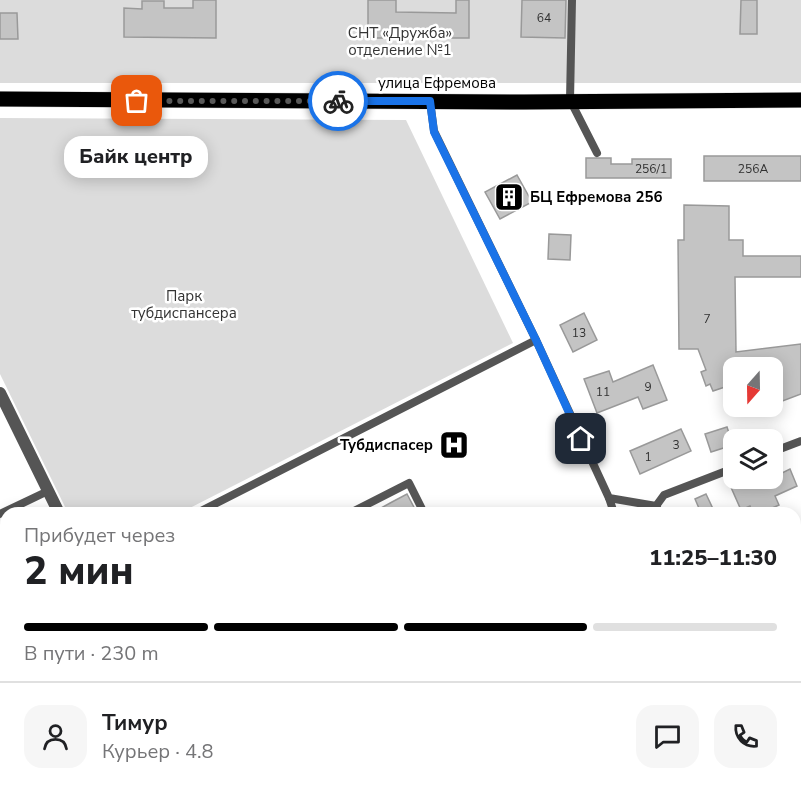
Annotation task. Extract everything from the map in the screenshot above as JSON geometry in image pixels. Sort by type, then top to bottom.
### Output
[{"type":"main road","name":"улица Ефремова","points":[[0,99],[801,100]]},
{"type":"street","points":[[0,393],[56,507]]},
{"type":"lane","points":[[572,0],[570,100],[597,153]]},
{"type":"lane","points":[[430,101],[434,132],[536,340],[612,507]]},
{"type":"lane","points":[[209,507],[536,340]]},
{"type":"lane","points":[[783,448],[801,441]]},
{"type":"lane","points":[[659,507],[664,495],[723,472]]},
{"type":"lane","points":[[362,507],[409,483],[421,507]]},
{"type":"lane","points":[[15,507],[48,491]]},
{"type":"lane","points":[[609,498],[646,507]]},
{"type":"green space","name":"СНТ «Дружба» отделение №1","points":[[0,0],[801,0],[801,83],[0,83]]},
{"type":"green space","name":"Парк тубдиспансера","points":[[0,118],[406,120],[513,343],[192,507],[65,507],[0,374]]},
{"type":"building","points":[[193,0],[216,0],[216,38],[124,37],[124,8],[142,9],[142,1],[164,1],[164,8],[193,8]]},
{"type":"building","points":[[368,0],[396,0],[396,12],[456,13],[456,0],[469,0],[469,38],[368,38]]},
{"type":"building","points":[[522,0],[566,0],[565,38],[521,37]]},
{"type":"building","points":[[741,0],[757,0],[757,34],[740,34]]},
{"type":"building","points":[[0,13],[17,13],[18,39],[0,39]]},
{"type":"building","points":[[704,156],[801,156],[801,181],[704,181]]},
{"type":"building","points":[[586,158],[611,158],[611,164],[632,164],[632,159],[671,159],[671,178],[586,178]]},
{"type":"building","name":"БЦ Ефремова 256","points":[[517,175],[532,202],[500,219],[485,192]]},
{"type":"building","points":[[684,205],[729,206],[729,240],[743,240],[743,256],[801,256],[801,277],[735,277],[736,352],[801,344],[801,394],[783,401],[783,357],[723,357],[723,388],[713,391],[710,384],[706,386],[701,372],[706,370],[698,349],[679,349],[678,240],[684,240]]},
{"type":"building","points":[[549,234],[571,235],[570,260],[548,259]]},
{"type":"building","points":[[584,313],[597,340],[573,352],[560,325]]},
{"type":"building","points":[[653,365],[667,400],[643,409],[638,397],[597,413],[584,379],[609,371],[613,382]]},
{"type":"building","points":[[727,427],[728,429],[723,429],[723,448],[711,452],[705,434]]},
{"type":"building","points":[[681,429],[691,451],[640,474],[630,451]]},
{"type":"building","points":[[790,469],[797,486],[775,496],[779,505],[740,507],[732,489],[783,489],[783,472]]},
{"type":"building","points":[[407,494],[414,507],[383,507]]},
{"type":"building","points":[[706,494],[712,507],[698,507],[695,499]]},
{"type":"way so far","points":[[137,101],[338,101]]},
{"type":"place","name":"Байк центр","points":[[137,101]]},
{"type":"place","name":"БЦ Ефремова 256","points":[[509,197]]},
{"type":"place","name":"Тубдиспасер","points":[[454,445]]},
{"type":"route","points":[[338,101],[430,101],[434,132],[536,340],[581,439]]}]
